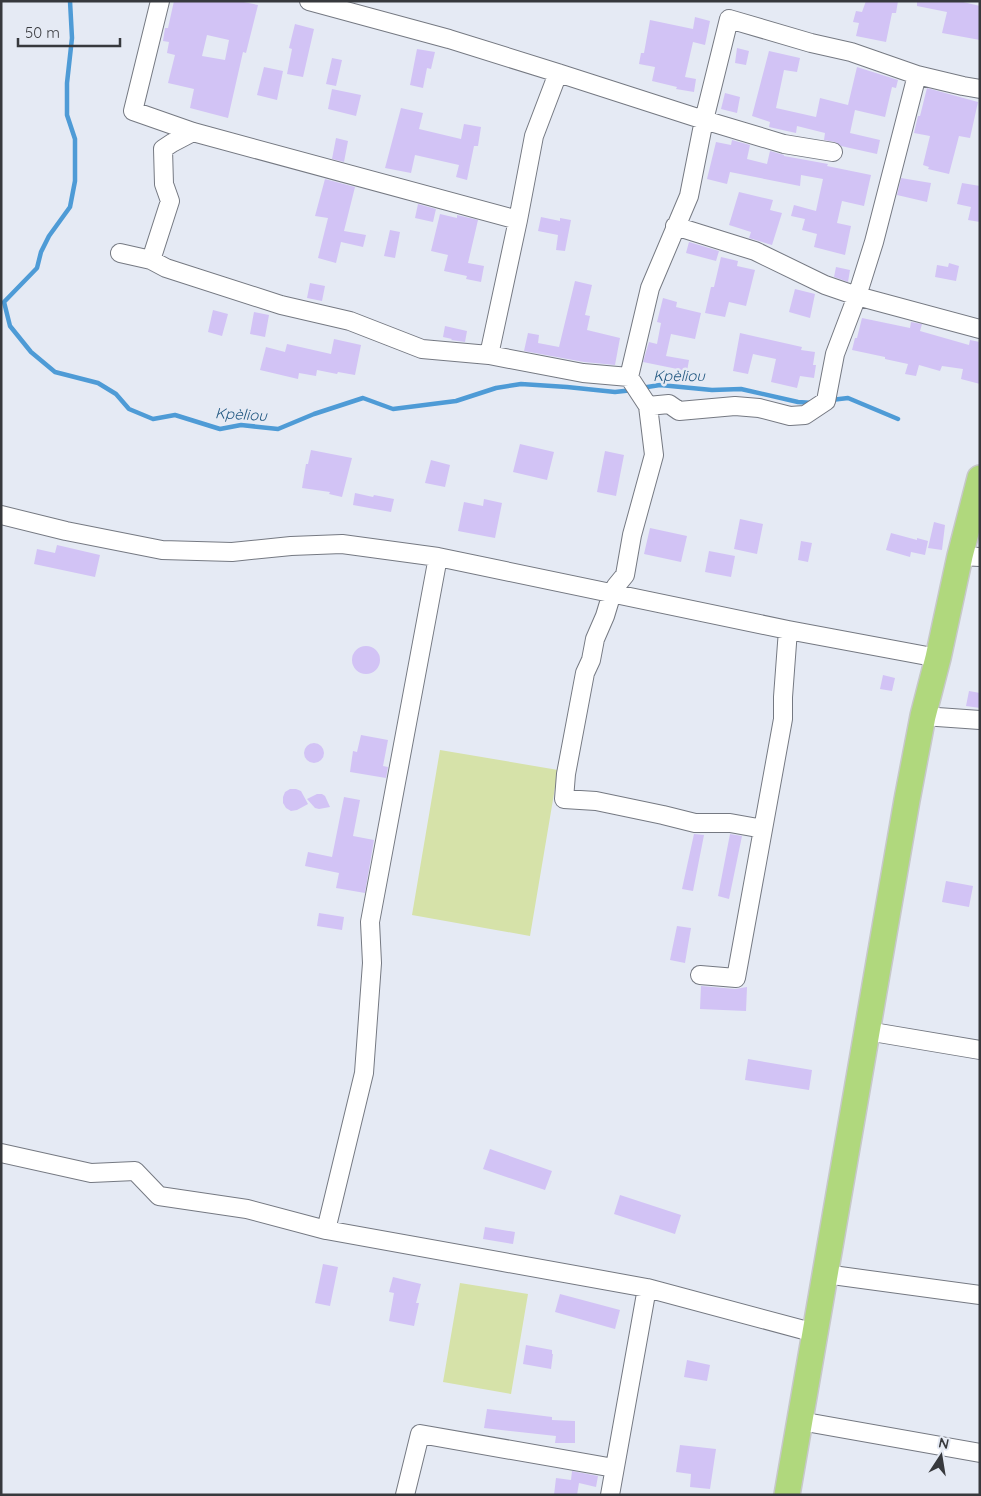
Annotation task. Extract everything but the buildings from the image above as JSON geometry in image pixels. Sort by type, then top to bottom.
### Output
[{"type":"highway","points":[[787,1495],[906,800],[922,716],[970,556],[980,478]]},
{"type":"street","points":[[160,1],[133,111],[193,132],[518,220]]},
{"type":"street","points":[[309,1],[449,39],[784,144],[833,152]]},
{"type":"street","points":[[763,829],[730,823],[695,823],[663,814],[596,801],[564,799],[566,774],[585,673],[591,660],[595,639],[612,593],[625,575],[632,535],[654,454],[646,402],[631,380],[650,288],[689,196],[704,120],[729,19],[811,43],[851,52],[917,75],[980,88]]},
{"type":"street","points":[[489,355],[534,136],[558,73]]},
{"type":"street","points":[[646,402],[669,404],[679,411],[735,406],[759,408],[790,416],[804,415],[826,401],[835,354],[857,296],[874,242],[917,75]]},
{"type":"street","points":[[151,260],[170,201],[164,184],[163,149],[193,132]]},
{"type":"street","points":[[675,226],[755,251],[825,285],[857,296],[980,330]]},
{"type":"street","points":[[120,253],[151,260],[166,268],[281,305],[350,321],[422,349],[489,355],[582,373],[631,380]]},
{"type":"street","points":[[1,515],[66,531],[162,550],[232,552],[291,546],[342,544],[438,557],[788,630],[938,658]]},
{"type":"street","points":[[326,1230],[364,1073],[372,963],[370,922],[438,557]]},
{"type":"street","points":[[700,975],[736,978],[783,719],[788,630]]},
{"type":"street","points":[[922,716],[980,720]]},
{"type":"street","points":[[867,1031],[980,1050]]},
{"type":"street","points":[[1,1153],[91,1173],[136,1172],[159,1196],[247,1209],[326,1230],[648,1288],[815,1333]]},
{"type":"street","points":[[825,1274],[980,1295]]},
{"type":"street","points":[[610,1495],[648,1288]]},
{"type":"street","points":[[800,1421],[980,1453]]},
{"type":"street","points":[[404,1495],[420,1434],[614,1468]]},
{"type":"green space","points":[[440,750],[558,770],[530,936],[412,915]]},
{"type":"green space","points":[[460,1283],[528,1294],[511,1394],[443,1382]]},
{"type":"waterway","name":"Kpèliou","points":[[70,1],[72,38],[67,83],[67,115],[75,139],[75,181],[70,207],[49,236],[41,252],[37,268],[4,302],[10,326],[31,352],[55,372],[98,383],[116,394],[129,409],[153,419],[175,415],[220,429],[241,425],[278,429],[314,414],[363,398],[393,409],[456,401],[496,388],[521,384],[615,392],[633,390]]},
{"type":"waterway","name":"Kpèliou","points":[[641,388],[660,385],[712,390],[741,389],[798,402],[813,403]]},
{"type":"waterway","name":"Kpèliou","points":[[831,400],[848,398],[898,419]]}]
